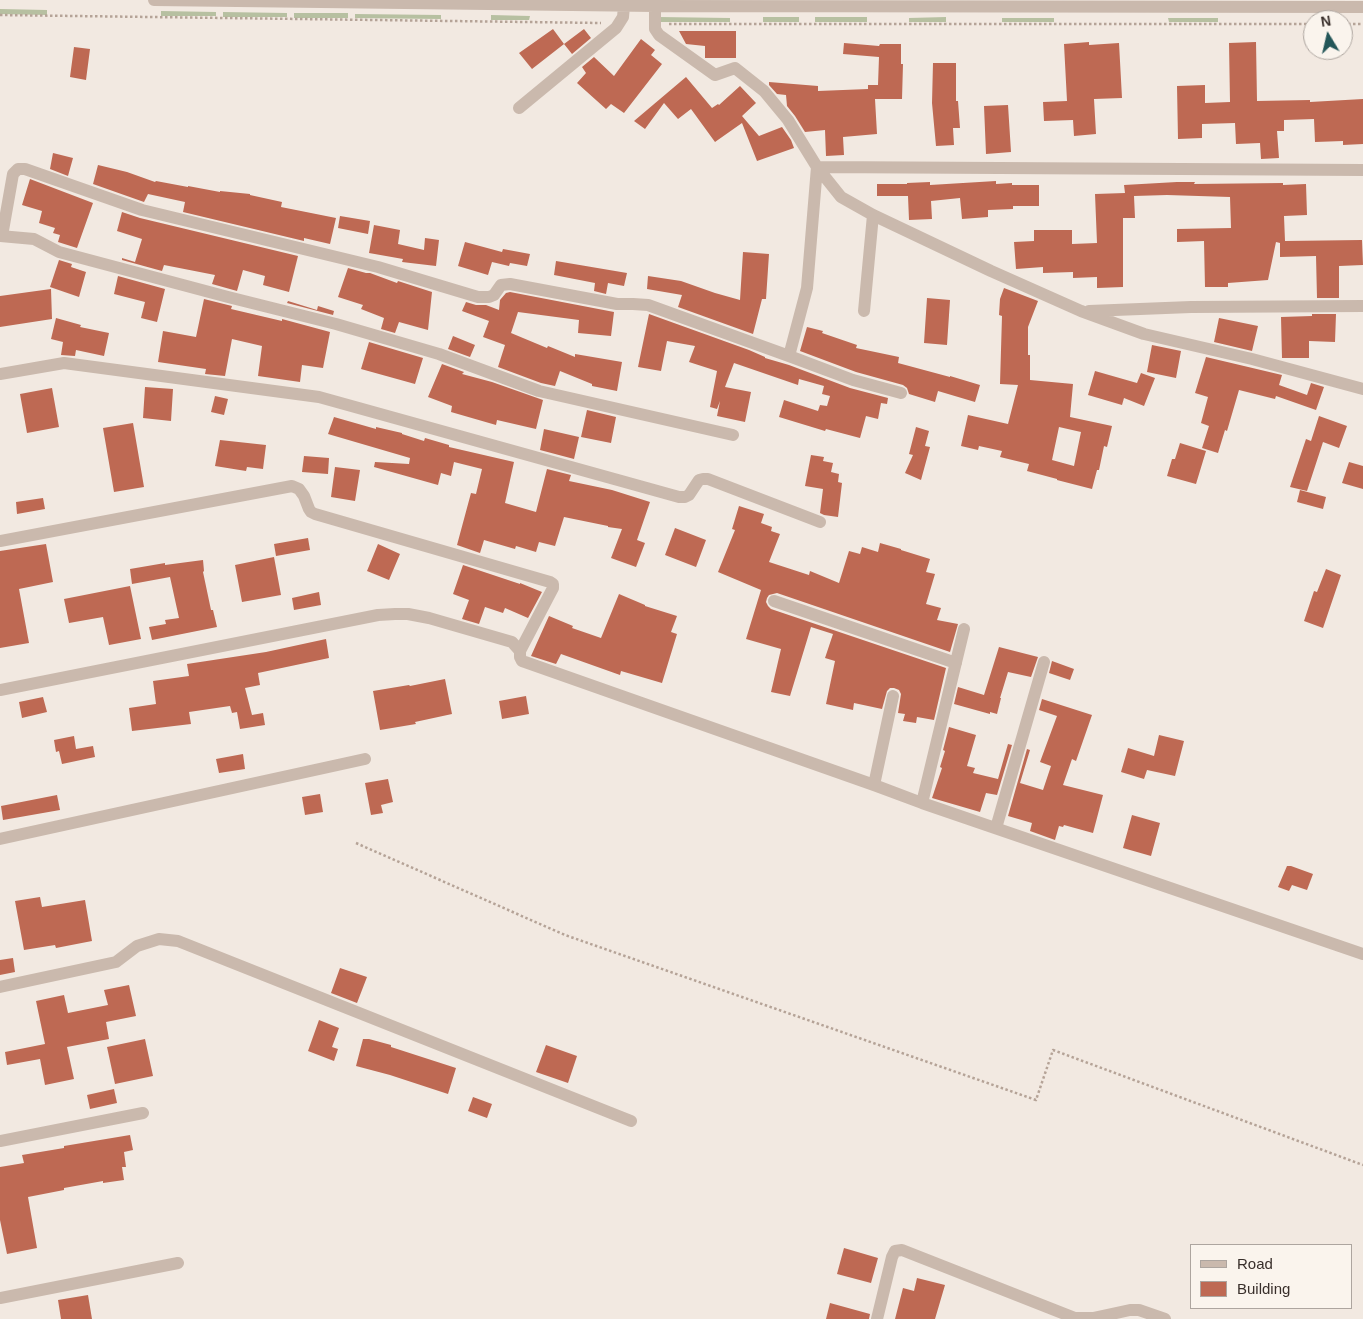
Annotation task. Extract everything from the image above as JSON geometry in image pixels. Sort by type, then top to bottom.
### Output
[{"type":"street","points":[[154,0],[624,6],[963,3],[1363,7]]},
{"type":"street","points":[[518,108],[616,28],[623,17],[624,6]]},
{"type":"street","points":[[655,6],[655,29],[659,35],[715,75],[735,68],[764,91],[788,120],[817,167],[841,197],[873,215],[1081,311],[1144,334],[1252,359],[1363,389]]},
{"type":"street","points":[[817,167],[1363,170]]},
{"type":"street","points":[[789,356],[807,288],[817,167]]},
{"type":"street","points":[[734,435],[539,391],[439,354],[336,324],[59,252],[34,239],[1,236],[13,174],[18,169],[25,169],[142,210],[378,267],[478,297],[489,297],[501,285],[510,284],[617,304],[648,305],[853,380],[901,393]]},
{"type":"street","points":[[864,311],[873,215]]},
{"type":"street","points":[[1081,311],[1190,306],[1363,306]]},
{"type":"street","points":[[0,374],[64,363],[319,397],[679,497],[688,495],[700,480],[708,479],[820,522]]},
{"type":"street","points":[[0,541],[292,486],[299,489],[309,509],[314,514],[553,584],[553,588],[520,651],[522,661],[922,803],[1363,954]]},
{"type":"street","points":[[774,602],[956,662]]},
{"type":"street","points":[[0,690],[378,615],[408,614],[429,618],[512,642],[520,651]]},
{"type":"street","points":[[922,803],[964,629]]},
{"type":"street","points":[[996,828],[1044,662]]},
{"type":"street","points":[[874,785],[893,696]]},
{"type":"street","points":[[0,839],[365,759]]},
{"type":"street","points":[[0,986],[116,962],[137,946],[159,939],[178,942],[631,1120]]},
{"type":"street","points":[[0,1140],[143,1112]]},
{"type":"street","points":[[877,1319],[892,1257],[895,1251],[902,1250],[1076,1318],[1093,1318],[1130,1310],[1139,1310],[1165,1319]]},
{"type":"street","points":[[0,1298],[178,1263]]},
{"type":"path","points":[[356,843],[565,934],[1036,1100],[1053,1050],[1363,1164]]},
{"type":"green space","points":[[0,9],[47,10],[47,15],[0,14]]},
{"type":"green space","points":[[161,11],[216,12],[216,16],[161,16]]},
{"type":"green space","points":[[223,12],[287,13],[287,17],[223,17]]},
{"type":"green space","points":[[294,13],[348,13],[348,18],[294,18]]},
{"type":"green space","points":[[355,14],[441,15],[441,19],[355,18]]},
{"type":"green space","points":[[491,15],[530,16],[529,20],[491,20]]},
{"type":"green space","points":[[658,17],[730,18],[730,22],[659,22]]},
{"type":"green space","points":[[763,17],[799,17],[799,22],[763,22]]},
{"type":"green space","points":[[815,17],[867,17],[867,22],[815,22]]},
{"type":"green space","points":[[946,17],[946,22],[909,22],[909,18]]},
{"type":"green space","points":[[1002,18],[1054,18],[1054,22],[1002,22]]},
{"type":"green space","points":[[1168,18],[1218,18],[1218,22],[1169,22]]},
{"type":"building","points":[[553,29],[564,44],[532,69],[519,53]]},
{"type":"building","points":[[584,29],[591,38],[572,54],[564,44]]},
{"type":"building","points":[[679,31],[736,31],[736,58],[705,58],[705,46],[686,44]]},
{"type":"building","points":[[641,39],[655,50],[651,55],[662,64],[624,113],[611,104],[606,109],[577,83],[586,73],[582,67],[594,57],[614,76]]},
{"type":"building","points":[[1089,42],[1089,45],[1119,43],[1122,98],[1094,99],[1096,134],[1074,136],[1073,120],[1044,121],[1043,102],[1067,101],[1064,44]]},
{"type":"building","points":[[1256,42],[1257,101],[1310,100],[1310,102],[1363,99],[1363,144],[1343,145],[1343,141],[1315,142],[1314,119],[1284,120],[1284,131],[1277,131],[1279,158],[1261,159],[1260,143],[1236,144],[1235,123],[1202,124],[1202,138],[1178,139],[1177,86],[1205,85],[1205,103],[1230,102],[1229,43]]},
{"type":"building","points":[[844,43],[879,46],[880,44],[901,44],[901,64],[903,64],[902,99],[875,99],[877,134],[843,137],[844,155],[826,156],[825,130],[805,132],[787,106],[786,95],[777,94],[769,85],[769,82],[818,86],[818,91],[868,89],[868,85],[878,85],[879,57],[843,54]]},
{"type":"building","points":[[74,47],[90,49],[86,80],[70,77]]},
{"type":"building","points":[[933,63],[956,63],[956,101],[958,101],[960,128],[953,128],[954,145],[936,146],[932,103]]},
{"type":"building","points":[[686,77],[712,108],[719,105],[740,86],[756,103],[742,116],[759,136],[782,127],[794,148],[757,161],[742,123],[715,142],[691,109],[678,119],[664,103],[645,129],[634,121]]},
{"type":"building","points":[[1008,105],[1011,152],[986,154],[984,106]]},
{"type":"building","points":[[53,153],[73,158],[68,176],[50,169]]},
{"type":"building","points":[[98,165],[127,172],[155,182],[220,192],[250,194],[282,202],[281,207],[336,218],[330,244],[304,238],[304,241],[183,212],[185,202],[148,194],[144,202],[93,184]]},
{"type":"building","points":[[30,179],[93,203],[77,248],[58,242],[60,235],[53,233],[55,228],[39,223],[42,211],[22,205]]},
{"type":"building","points":[[996,181],[996,184],[1039,185],[1039,206],[1013,206],[1013,209],[988,210],[988,217],[962,219],[960,198],[931,201],[932,219],[909,220],[908,196],[877,196],[877,184],[930,182],[930,185]]},
{"type":"building","points":[[1195,182],[1194,184],[1306,184],[1307,215],[1284,216],[1285,241],[1362,240],[1363,265],[1339,266],[1339,298],[1317,298],[1316,256],[1280,257],[1280,243],[1276,242],[1268,280],[1228,283],[1228,287],[1205,287],[1204,241],[1177,242],[1177,229],[1231,228],[1230,197],[1167,195],[1134,196],[1135,218],[1123,218],[1123,287],[1097,288],[1097,277],[1073,278],[1073,272],[1043,273],[1043,267],[1016,269],[1014,242],[1034,241],[1034,230],[1072,230],[1072,244],[1097,243],[1095,194],[1125,193],[1124,185]]},
{"type":"building","points":[[122,212],[298,256],[289,292],[263,285],[265,276],[243,270],[237,291],[212,284],[215,275],[164,265],[162,271],[122,260],[122,258],[135,262],[142,239],[117,231]]},
{"type":"building","points":[[340,216],[370,221],[368,234],[338,228]]},
{"type":"building","points":[[374,225],[400,230],[398,244],[424,250],[425,238],[439,240],[436,266],[402,262],[403,259],[369,253]]},
{"type":"building","points":[[465,242],[502,252],[503,249],[530,254],[527,266],[510,263],[509,266],[492,262],[488,275],[458,266]]},
{"type":"building","points":[[743,252],[769,254],[766,299],[762,299],[753,334],[678,307],[682,295],[647,289],[648,276],[681,281],[740,300]]},
{"type":"building","points":[[59,260],[72,264],[71,267],[86,272],[79,297],[50,287]]},
{"type":"building","points":[[556,261],[627,273],[624,286],[608,283],[606,294],[594,291],[595,283],[554,275]]},
{"type":"building","points":[[348,268],[432,292],[428,330],[399,322],[395,333],[381,329],[384,318],[361,309],[363,305],[338,297]]},
{"type":"building","points":[[118,276],[165,289],[157,322],[141,318],[145,302],[114,294]]},
{"type":"building","points":[[1004,288],[1038,301],[1028,327],[1030,380],[1073,384],[1070,417],[1112,426],[1107,447],[1104,446],[1099,470],[1097,470],[1092,489],[1027,471],[1029,464],[1000,457],[1002,451],[979,446],[978,450],[961,446],[968,415],[1008,424],[1018,385],[1000,384],[1002,316],[999,315],[1000,299]],"holes":[[[1059,427],[1081,432],[1074,466],[1052,460]]]},
{"type":"building","points":[[51,289],[52,319],[0,327],[0,296]]},
{"type":"building","points":[[510,292],[614,312],[611,336],[578,333],[579,320],[518,312],[511,333],[575,357],[575,354],[622,362],[617,391],[592,386],[592,384],[560,371],[555,386],[541,383],[498,367],[505,345],[483,337],[489,321],[462,311],[466,302],[486,305],[499,310],[500,300],[506,293]]},
{"type":"building","points":[[927,298],[950,300],[947,345],[924,343]]},
{"type":"building","points":[[204,299],[232,306],[231,309],[282,321],[282,319],[330,332],[323,368],[302,365],[300,382],[258,376],[262,346],[232,339],[225,376],[205,374],[206,369],[158,362],[163,331],[196,337]]},
{"type":"building","points":[[288,301],[317,310],[318,306],[334,311],[333,315],[287,303]]},
{"type":"building","points":[[649,314],[850,388],[888,398],[887,404],[881,403],[878,419],[866,416],[860,438],[826,429],[825,431],[779,417],[784,400],[818,411],[820,405],[827,406],[830,396],[822,394],[824,386],[799,379],[798,385],[734,363],[725,387],[751,392],[745,422],[717,416],[720,401],[717,409],[710,407],[717,371],[689,362],[695,346],[667,341],[661,371],[638,367]]},
{"type":"building","points":[[1312,314],[1336,314],[1335,342],[1309,341],[1309,358],[1282,358],[1281,317],[1312,316]]},
{"type":"building","points":[[56,318],[81,325],[80,327],[109,333],[104,356],[76,350],[75,356],[61,355],[63,342],[51,339]]},
{"type":"building","points":[[1219,318],[1258,326],[1252,351],[1214,342]]},
{"type":"building","points":[[807,327],[823,331],[822,333],[857,345],[856,348],[899,357],[898,363],[980,385],[975,402],[938,391],[935,402],[909,394],[907,388],[903,385],[856,372],[800,351]]},
{"type":"building","points":[[453,336],[475,345],[470,357],[448,349]]},
{"type":"building","points":[[369,342],[423,358],[415,384],[361,369]]},
{"type":"building","points":[[1152,345],[1181,351],[1176,378],[1147,372]]},
{"type":"building","points":[[1206,357],[1282,375],[1279,385],[1307,395],[1311,383],[1324,387],[1316,410],[1276,396],[1275,399],[1239,390],[1227,431],[1225,430],[1218,453],[1202,448],[1209,426],[1201,423],[1208,397],[1195,393]]},
{"type":"building","points":[[442,364],[464,372],[462,374],[492,382],[543,400],[536,429],[497,420],[496,425],[451,412],[452,406],[428,397]]},
{"type":"building","points":[[1095,371],[1137,383],[1141,373],[1155,378],[1144,406],[1124,398],[1122,405],[1088,395]]},
{"type":"building","points":[[145,387],[173,389],[171,421],[143,418]]},
{"type":"building","points":[[52,388],[59,427],[27,433],[20,394]]},
{"type":"building","points":[[215,396],[228,399],[224,415],[211,412]]},
{"type":"building","points":[[587,410],[616,417],[611,443],[581,437]]},
{"type":"building","points":[[1319,416],[1347,426],[1339,448],[1323,442],[1307,491],[1290,487],[1306,439],[1311,441]]},
{"type":"building","points":[[334,417],[376,429],[376,427],[402,433],[424,441],[425,438],[449,445],[449,447],[514,462],[505,503],[536,512],[547,469],[571,475],[569,481],[612,490],[650,502],[637,540],[645,543],[636,567],[611,558],[622,529],[564,517],[555,546],[539,542],[536,552],[516,546],[515,549],[484,540],[480,553],[457,545],[471,493],[476,494],[482,469],[454,462],[451,476],[441,473],[438,485],[374,467],[375,462],[409,464],[410,458],[328,434]]},
{"type":"building","points":[[133,423],[144,487],[114,492],[103,428]]},
{"type":"building","points":[[916,427],[929,431],[925,446],[930,447],[921,480],[905,473],[913,455],[909,454]]},
{"type":"building","points":[[544,429],[579,437],[574,459],[540,450]]},
{"type":"building","points":[[220,440],[266,445],[263,469],[247,467],[246,471],[215,466]]},
{"type":"building","points":[[1180,443],[1206,451],[1196,484],[1167,476],[1172,459],[1175,459]]},
{"type":"building","points":[[811,455],[824,457],[823,461],[833,463],[831,472],[839,474],[838,482],[842,483],[838,517],[820,513],[823,489],[805,486]]},
{"type":"building","points":[[304,456],[329,458],[328,474],[302,472]]},
{"type":"building","points":[[1349,462],[1363,466],[1363,489],[1342,483]]},
{"type":"building","points":[[335,467],[360,470],[355,501],[331,497]]},
{"type":"building","points":[[1300,490],[1326,497],[1323,509],[1297,502]]},
{"type":"building","points":[[43,498],[45,509],[17,514],[16,502]]},
{"type":"building","points":[[739,506],[764,514],[761,523],[772,527],[771,531],[780,534],[769,562],[809,575],[810,571],[839,583],[849,551],[860,554],[862,547],[878,552],[880,543],[930,559],[926,572],[935,574],[926,604],[941,608],[937,620],[958,624],[950,652],[777,593],[769,595],[766,602],[771,609],[946,668],[934,720],[917,717],[916,723],[903,721],[905,714],[898,713],[901,694],[899,690],[894,688],[890,688],[887,691],[882,709],[854,703],[853,710],[826,704],[835,661],[825,658],[833,634],[811,627],[790,696],[771,692],[781,649],[746,639],[761,590],[718,572],[735,530],[732,529]]},
{"type":"building","points":[[675,528],[706,540],[696,567],[665,555]]},
{"type":"building","points":[[308,538],[310,550],[276,556],[274,544]]},
{"type":"building","points":[[46,544],[53,582],[19,589],[29,643],[0,648],[0,551]]},
{"type":"building","points":[[378,544],[400,554],[389,580],[367,571]]},
{"type":"building","points":[[274,557],[281,595],[242,602],[235,565]]},
{"type":"building","points":[[203,560],[203,572],[211,610],[213,610],[217,627],[152,640],[149,627],[166,624],[165,620],[179,618],[170,577],[132,584],[130,569],[165,563],[165,565]]},
{"type":"building","points":[[463,565],[542,592],[528,618],[505,608],[503,613],[485,607],[479,624],[462,619],[469,600],[453,594]]},
{"type":"building","points":[[1326,569],[1341,575],[1323,628],[1304,621],[1314,591],[1317,592]]},
{"type":"building","points":[[130,586],[141,639],[109,645],[103,617],[69,623],[64,599]]},
{"type":"building","points":[[319,592],[321,605],[294,610],[292,598]]},
{"type":"building","points":[[619,594],[645,606],[677,616],[671,632],[677,634],[662,683],[621,671],[620,675],[561,654],[556,664],[531,656],[549,616],[573,626],[572,628],[601,638]]},
{"type":"building","points":[[326,639],[329,658],[258,673],[260,685],[245,688],[252,715],[263,713],[265,725],[240,729],[237,712],[232,713],[230,706],[189,712],[191,724],[132,731],[129,708],[156,704],[153,681],[189,676],[187,664],[266,652]]},
{"type":"building","points":[[999,647],[1038,657],[1031,677],[1008,672],[997,714],[990,712],[990,714],[954,704],[958,687],[984,695]]},
{"type":"building","points":[[1052,661],[1074,669],[1070,680],[1049,673]]},
{"type":"building","points":[[445,679],[452,714],[415,722],[416,724],[380,730],[373,691]]},
{"type":"building","points":[[526,696],[529,714],[502,719],[499,701]]},
{"type":"building","points":[[43,697],[47,712],[22,718],[19,702]]},
{"type":"building","points":[[1042,699],[1092,715],[1076,761],[1072,759],[1063,785],[1103,795],[1093,833],[1064,825],[1063,827],[1059,826],[1055,840],[1030,831],[1032,823],[1008,816],[1027,749],[1030,750],[1020,783],[1043,790],[1051,766],[1040,762],[1057,716],[1039,710]]},
{"type":"building","points":[[949,727],[976,735],[967,766],[975,768],[973,773],[998,779],[1008,744],[1012,745],[997,795],[986,793],[980,812],[932,798],[942,768],[940,767]]},
{"type":"building","points":[[1159,735],[1184,741],[1175,776],[1147,770],[1144,779],[1121,772],[1128,748],[1154,756]]},
{"type":"building","points":[[74,736],[76,749],[93,746],[95,757],[62,764],[59,751],[56,752],[54,740]]},
{"type":"building","points":[[243,754],[245,769],[219,773],[216,759]]},
{"type":"building","points":[[388,779],[393,802],[381,805],[383,813],[371,815],[365,783]]},
{"type":"building","points":[[320,794],[323,812],[305,815],[302,797]]},
{"type":"building","points":[[57,795],[60,810],[3,820],[1,806]]},
{"type":"building","points":[[1132,815],[1160,823],[1151,856],[1123,848]]},
{"type":"building","points":[[1287,866],[1313,874],[1307,890],[1292,885],[1289,891],[1278,887]]},
{"type":"building","points":[[40,897],[42,907],[85,900],[92,941],[56,948],[55,945],[24,950],[15,901]]},
{"type":"building","points":[[13,958],[15,972],[0,975],[0,960]]},
{"type":"building","points":[[340,968],[367,977],[357,1003],[331,993]]},
{"type":"building","points":[[129,985],[136,1016],[106,1022],[109,1039],[67,1047],[74,1079],[45,1085],[40,1059],[7,1065],[5,1052],[45,1044],[36,1001],[64,995],[68,1013],[108,1005],[104,990]]},
{"type":"building","points":[[319,1020],[339,1028],[332,1047],[338,1049],[334,1061],[308,1051]]},
{"type":"building","points":[[145,1039],[153,1076],[115,1084],[107,1047]]},
{"type":"building","points":[[363,1039],[391,1045],[391,1047],[456,1068],[448,1094],[356,1066]]},
{"type":"building","points":[[546,1045],[577,1056],[568,1083],[536,1072]]},
{"type":"building","points":[[114,1089],[117,1103],[90,1109],[87,1095]]},
{"type":"building","points":[[473,1097],[492,1104],[487,1118],[468,1111]]},
{"type":"building","points":[[130,1135],[133,1150],[124,1152],[126,1167],[122,1167],[124,1180],[103,1183],[103,1181],[28,1197],[37,1248],[7,1254],[0,1220],[0,1167],[24,1163],[22,1155]]},
{"type":"building","points":[[844,1248],[878,1258],[871,1283],[837,1274]]},
{"type":"building","points":[[917,1278],[945,1285],[935,1319],[895,1319],[903,1288],[914,1291]]},
{"type":"building","points":[[88,1295],[92,1319],[61,1319],[58,1300]]},
{"type":"building","points":[[830,1303],[870,1314],[869,1319],[826,1319]]}]
